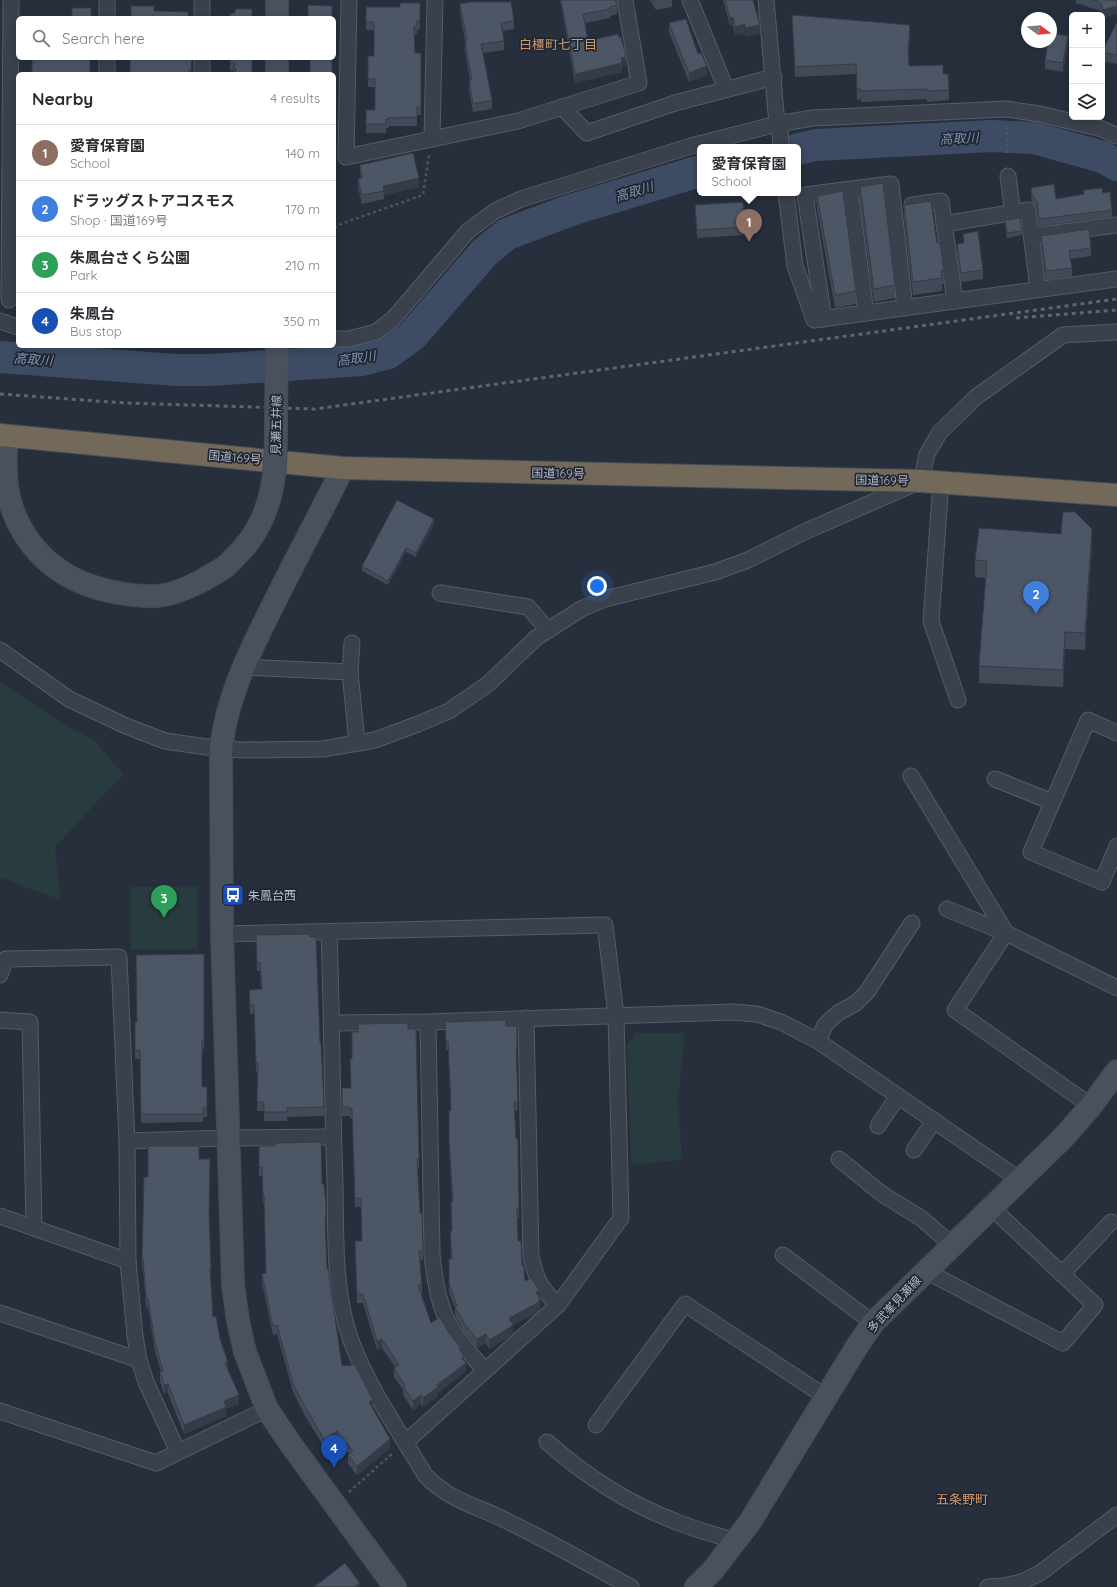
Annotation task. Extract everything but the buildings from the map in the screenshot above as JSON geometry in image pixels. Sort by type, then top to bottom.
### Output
[{"type":"highway","name":"国道169号","points":[[4,435],[343,468],[931,481],[1117,495]]},
{"type":"main road","points":[[277,0],[277,16]]},
{"type":"main road","points":[[277,60],[277,72]]},
{"type":"main road","name":"見瀬五井線","points":[[4,435],[5,459],[11,504],[28,541],[41,556],[59,571],[84,584],[110,592],[135,596],[158,596],[184,589],[206,579],[225,567],[242,550],[258,528],[268,505],[274,478],[276,454],[277,348]]},
{"type":"main road","points":[[343,468],[244,666],[230,702],[223,729],[221,749],[222,934],[233,1285],[238,1321],[245,1352],[267,1409],[292,1446],[395,1587]]},
{"type":"main road","name":"多武峯見瀬線","points":[[696,1587],[713,1570],[750,1522],[873,1323],[1062,1139],[1091,1106],[1117,1071]]},
{"type":"street","points":[[9,300],[5,180],[5,92],[10,0]]},
{"type":"street","points":[[107,0],[107,16]]},
{"type":"street","points":[[202,0],[202,16]]},
{"type":"street","points":[[349,0],[346,157],[518,121],[639,83],[625,0]]},
{"type":"street","points":[[432,139],[435,0]]},
{"type":"street","points":[[690,0],[726,89]]},
{"type":"street","points":[[766,0],[778,127],[781,144]]},
{"type":"street","points":[[107,60],[107,72]]},
{"type":"street","points":[[202,60],[202,72]]},
{"type":"street","points":[[562,107],[587,133],[675,103],[774,77]]},
{"type":"street","points":[[700,144],[813,118],[1006,109],[1056,117],[1102,129],[1117,136]]},
{"type":"street","points":[[336,339],[349,339],[376,332],[394,318],[468,231],[495,210],[521,199],[697,145]]},
{"type":"street","points":[[1008,176],[1013,212]]},
{"type":"street","points":[[824,319],[805,196],[891,184],[905,308]]},
{"type":"street","points":[[850,190],[866,313]]},
{"type":"street","points":[[786,196],[794,266],[814,320],[1117,279]]},
{"type":"street","points":[[893,207],[940,201],[955,301]]},
{"type":"street","points":[[944,224],[1028,210],[1038,289]]},
{"type":"street","points":[[1032,236],[1117,225]]},
{"type":"street","points":[[0,321],[16,326]]},
{"type":"street","points":[[958,700],[930,621],[931,481],[927,454],[940,432],[976,397],[1063,335],[1117,332]]},
{"type":"street","points":[[0,650],[69,699],[126,726],[165,741],[221,749],[323,749],[375,740],[449,711],[488,684],[536,638],[581,609],[605,599],[715,572],[748,560],[804,532],[931,481]]},
{"type":"street","points":[[440,593],[528,607],[548,630]]},
{"type":"street","points":[[352,643],[350,672],[357,743]]},
{"type":"street","points":[[244,666],[350,672]]},
{"type":"street","points":[[1117,733],[1088,720],[1031,852],[1102,882],[1117,846]]},
{"type":"street","points":[[911,776],[1006,933]]},
{"type":"street","points":[[996,779],[1052,802]]},
{"type":"street","points":[[948,909],[1006,933],[1117,988]]},
{"type":"street","points":[[818,1041],[825,1025],[838,1013],[856,1003],[866,992],[912,923]]},
{"type":"street","points":[[222,934],[605,925],[616,1015],[621,1218],[558,1305],[406,1442]]},
{"type":"street","points":[[329,932],[333,1023],[333,1137],[337,1269],[340,1296],[346,1326],[367,1377],[425,1475],[436,1487],[449,1495],[508,1521],[631,1587]]},
{"type":"street","points":[[1006,933],[955,1010],[1091,1106]]},
{"type":"street","points":[[0,975],[6,959],[119,957],[127,1141],[128,1261],[135,1336],[139,1360],[146,1382],[178,1452]]},
{"type":"street","points":[[333,1023],[428,1022],[732,1012],[757,1014],[781,1022],[818,1041],[1020,1180]]},
{"type":"street","points":[[526,1018],[531,1256],[536,1277],[543,1290],[558,1305]]},
{"type":"street","points":[[0,1020],[30,1022],[34,1228]]},
{"type":"street","points":[[428,1022],[432,1254],[435,1281],[442,1308],[456,1336],[485,1371]]},
{"type":"street","points":[[878,1126],[898,1096]]},
{"type":"street","points":[[914,1150],[934,1121]]},
{"type":"street","points":[[127,1141],[333,1137]]},
{"type":"street","points":[[839,1159],[882,1194],[921,1218],[952,1245]]},
{"type":"street","points":[[926,1271],[1063,1342],[1095,1305],[992,1207]]},
{"type":"street","points":[[0,1216],[128,1261]]},
{"type":"street","points":[[1062,1274],[1112,1222]]},
{"type":"street","points":[[783,1255],[873,1323]]},
{"type":"street","points":[[596,1425],[685,1304],[826,1397]]},
{"type":"street","points":[[0,1313],[139,1360]]},
{"type":"street","points":[[0,1411],[156,1463],[267,1409]]},
{"type":"street","points":[[547,1442],[575,1466],[613,1491],[651,1511],[678,1523],[736,1541]]},
{"type":"street","points":[[988,1587],[1022,1582],[1040,1573],[1117,1515]]},
{"type":"path","points":[[1006,109],[1007,154]]},
{"type":"path","points":[[336,227],[422,196],[432,139]]},
{"type":"path","points":[[334,1504],[406,1442]]},
{"type":"shaded area","points":[[0,682],[63,724],[94,740],[123,774],[55,847],[61,900],[2,878],[0,879]]},
{"type":"shaded area","points":[[198,886],[198,949],[131,950],[130,887]]},
{"type":"shaded area","points":[[635,1033],[685,1033],[678,1100],[682,1160],[631,1165],[627,1046]]},
{"type":"waterway","name":"高取川","points":[[801,148],[816,145],[992,136],[1034,138],[1103,157],[1117,165]]},
{"type":"waterway","name":"高取川","points":[[0,357],[176,370],[210,370],[362,360],[388,353],[412,336],[484,253],[507,234],[571,210],[697,172]]},
{"type":"railway","points":[[0,394],[125,403],[315,409],[1117,299]]},
{"type":"railway","points":[[1016,318],[1117,310]]},
{"type":"place","name":"愛育保育園","points":[[749,242]]},
{"type":"place","name":"ドラッグストアコスモス","points":[[1036,614]]},
{"type":"place","name":"朱鳳台西","points":[[233,895]]},
{"type":"place","name":"朱鳳台さくら公園","points":[[164,918]]},
{"type":"place","name":"朱鳳台","points":[[334,1468]]},
{"type":"district","name":"白橿町七丁目","points":[[558,44]]},
{"type":"district","name":"五条野町","points":[[962,1499]]}]
